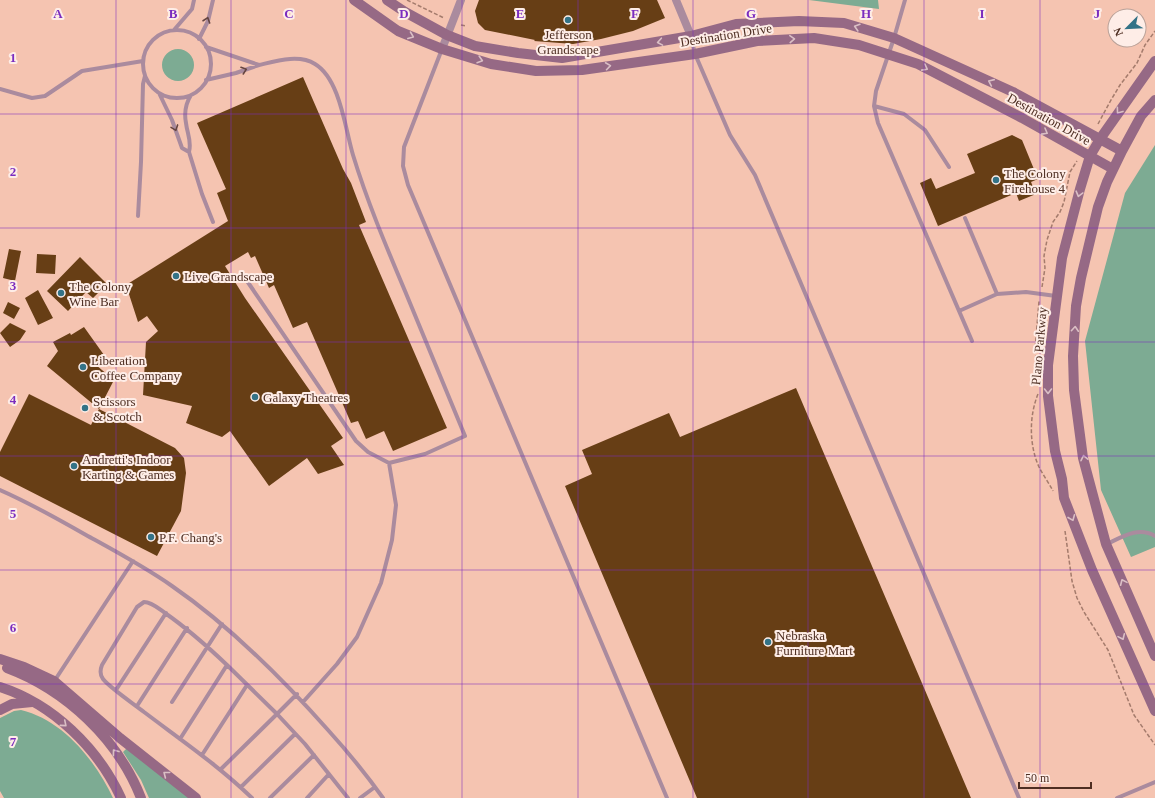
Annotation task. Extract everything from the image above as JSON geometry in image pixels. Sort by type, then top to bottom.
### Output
[{"type":"street","name":"Destination Drive","points":[[354,0],[398,31],[442,49],[491,64],[536,71],[582,70],[695,54],[757,41],[814,38],[858,45],[918,64],[1022,118],[1113,169]]},
{"type":"street","name":"Destination Drive","points":[[387,0],[404,12],[447,36],[475,46],[562,58],[691,36],[736,24],[799,22],[844,23],[894,38],[1013,92],[1122,151]]},
{"type":"street","points":[[442,49],[461,0]]},
{"type":"street","points":[[676,0],[691,36]]},
{"type":"street","name":"Plano Parkway","points":[[1155,60],[1100,139],[1090,156],[1062,258],[1048,364],[1048,396],[1055,451],[1062,479],[1064,498],[1092,570],[1155,711]]},
{"type":"street","points":[[1155,100],[1141,116],[1122,151],[1098,207],[1076,306],[1073,356],[1074,390],[1083,458],[1106,544],[1155,656]]},
{"type":"street","points":[[0,659],[24,667],[54,681],[120,738],[196,798]]},
{"type":"street","points":[[0,666],[20,673],[50,689],[70,703],[87,718],[116,752],[135,784],[141,798]]},
{"type":"street","points":[[0,687],[32,702],[56,716],[82,739],[113,781],[121,798]]},
{"type":"street","points":[[0,710],[12,704],[32,702]]},
{"type":"lane","points":[[174,30],[192,10],[194,0]]},
{"type":"lane","points":[[200,39],[208,21],[213,0]]},
{"type":"lane","points":[[905,0],[876,91],[874,106],[878,123],[972,341]]},
{"type":"lane","points":[[174,30],[183,30],[192,33],[200,39],[210,55],[211,64],[210,72],[200,89],[190,95],[180,98],[169,97],[159,93],[151,86],[145,76],[143,61],[145,52],[156,36],[174,30]]},
{"type":"lane","points":[[691,36],[695,54],[730,135],[755,175],[1019,798]]},
{"type":"lane","points":[[206,47],[259,65]]},
{"type":"lane","points":[[442,49],[404,147],[403,166],[408,185],[667,798]]},
{"type":"lane","points":[[206,80],[236,73],[259,65],[288,59],[304,60],[315,64],[326,74],[336,91],[353,155],[373,214],[465,436],[425,454],[389,463],[368,452],[356,441],[245,278]]},
{"type":"lane","points":[[0,89],[32,98],[45,96],[82,71],[143,61]]},
{"type":"lane","points":[[138,216],[141,162],[142,84],[145,76]]},
{"type":"lane","points":[[159,93],[172,120],[182,148],[189,152]]},
{"type":"lane","points":[[190,95],[186,103],[185,122],[191,145],[189,152],[202,194],[213,222]]},
{"type":"lane","points":[[874,106],[904,114],[925,130],[949,167]]},
{"type":"lane","points":[[965,218],[997,294]]},
{"type":"lane","points":[[959,311],[997,294],[1026,292],[1057,296]]},
{"type":"lane","points":[[303,702],[337,664],[357,637],[381,583],[392,540],[396,505],[389,463]]},
{"type":"lane","points":[[0,490],[42,509],[133,561],[172,585],[222,624],[297,694],[383,798]]},
{"type":"lane","points":[[1106,544],[1132,532],[1148,532],[1155,536]]},
{"type":"lane","points":[[54,681],[133,561]]},
{"type":"lane","points":[[252,798],[220,769],[116,690],[103,678],[100,670],[102,665],[137,607],[144,602],[148,602],[166,613],[208,646],[296,734],[348,798]]},
{"type":"lane","points":[[116,690],[166,613]]},
{"type":"lane","points":[[172,702],[222,624]]},
{"type":"lane","points":[[137,706],[187,628]]},
{"type":"lane","points":[[180,739],[227,665]]},
{"type":"lane","points":[[202,755],[247,685]]},
{"type":"lane","points":[[220,769],[297,694]]},
{"type":"lane","points":[[241,787],[296,734]]},
{"type":"lane","points":[[270,798],[314,755]]},
{"type":"lane","points":[[307,798],[330,774]]},
{"type":"lane","points":[[1117,798],[1155,782]]},
{"type":"lane","points":[[360,798],[375,787]]},
{"type":"path","points":[[407,0],[452,22],[466,26]]},
{"type":"green space","points":[[809,0],[878,0],[879,9]]},
{"type":"green space","points":[[175,49],[181,49],[191,56],[194,65],[193,71],[187,78],[181,81],[175,81],[165,74],[162,68],[162,62],[169,52]]},
{"type":"green space","points":[[1155,145],[1155,547],[1131,557],[1101,490],[1085,341],[1125,193]]},
{"type":"green space","points":[[21,710],[36,715],[64,732],[87,756],[106,784],[113,798],[4,798],[0,791],[0,718],[14,711]]},
{"type":"green space","points":[[128,747],[191,798],[149,798],[141,780],[123,752]]},
{"type":"building","name":"Jefferson Grandscape","points":[[479,0],[657,0],[665,18],[633,31],[573,44],[534,41],[535,40],[485,30],[478,23],[475,11]]},
{"type":"building","points":[[303,77],[343,169],[351,183],[366,222],[359,225],[447,428],[393,451],[384,431],[366,439],[358,421],[351,423],[307,322],[293,328],[274,285],[269,288],[255,256],[251,258],[248,252],[225,266],[245,298],[343,438],[331,446],[344,465],[318,474],[307,458],[269,486],[230,431],[222,437],[186,423],[192,406],[143,395],[146,342],[158,331],[147,316],[138,322],[126,285],[228,221],[217,193],[226,189],[197,123]]},
{"type":"building","name":"The Colony Firehouse 4","points":[[1012,135],[1022,140],[1038,179],[1031,182],[1036,194],[1019,201],[1016,193],[938,226],[920,183],[931,178],[936,189],[975,173],[967,154]]},
{"type":"building","points":[[9,249],[21,251],[15,281],[3,278]]},
{"type":"building","points":[[37,254],[56,255],[55,274],[36,273]]},
{"type":"building","points":[[80,257],[107,284],[93,298],[86,292],[68,311],[47,291]]},
{"type":"building","points":[[38,290],[53,318],[38,325],[25,298]]},
{"type":"building","points":[[8,302],[20,308],[14,319],[3,313]]},
{"type":"building","points":[[10,323],[26,331],[20,340],[10,347],[0,333]]},
{"type":"building","points":[[84,327],[104,355],[96,365],[114,380],[99,409],[47,366],[58,351],[53,342],[70,333],[71,335]]},
{"type":"building","name":"Nebraska Furniture Mart","points":[[796,388],[971,798],[697,798],[565,486],[592,474],[582,450],[669,413],[680,437]]},
{"type":"building","name":"Andretti's Indoor Karting & Games","points":[[29,394],[91,425],[99,409],[175,448],[184,458],[186,473],[181,511],[157,556],[0,476],[0,452]]},
{"type":"place","name":"Jefferson Grandscape","points":[[568,20]]},
{"type":"place","name":"The Colony Firehouse 4","points":[[996,180]]},
{"type":"place","name":"Live Grandscape","points":[[176,276]]},
{"type":"place","name":"The Colony Wine Bar","points":[[61,293]]},
{"type":"place","name":"Liberation Coffee Company","points":[[83,367]]},
{"type":"place","name":"Galaxy Theatres","points":[[255,397]]},
{"type":"place","name":"Scissors & Scotch","points":[[85,408]]},
{"type":"place","name":"Andretti's Indoor Karting & Games","points":[[74,466]]},
{"type":"place","name":"P.F. Chang's","points":[[151,537]]},
{"type":"place","name":"Nebraska Furniture Mart","points":[[768,642]]}]
